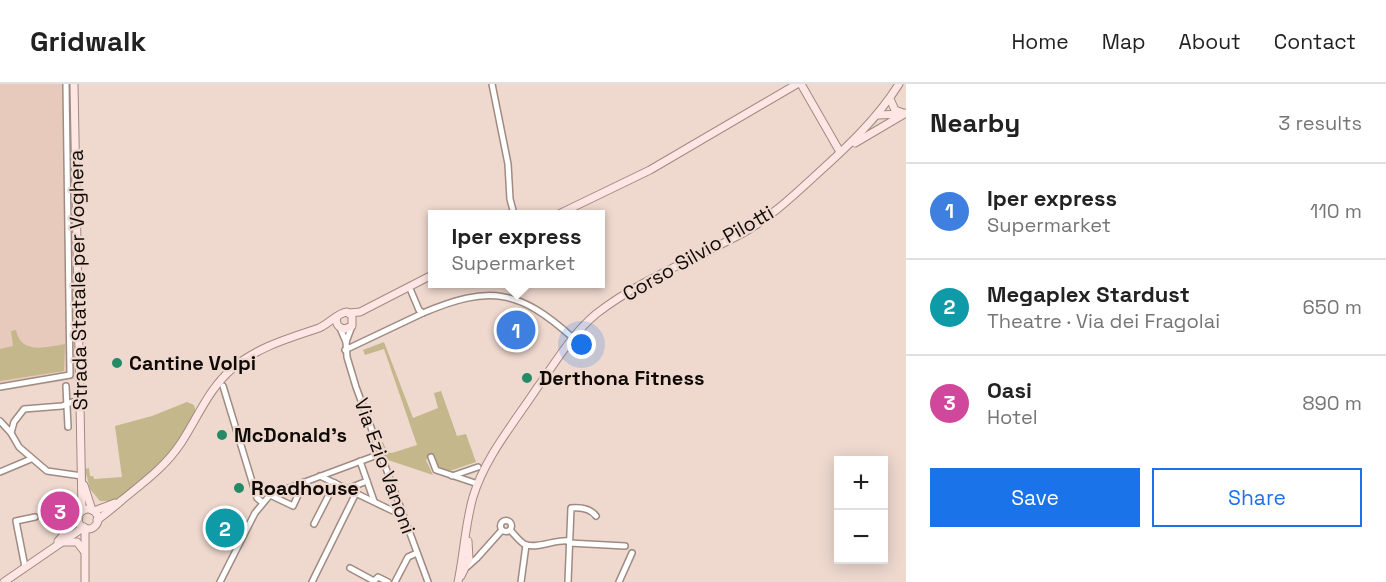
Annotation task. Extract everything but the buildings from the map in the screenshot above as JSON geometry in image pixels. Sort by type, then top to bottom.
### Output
[{"type":"main road","name":"Strada Statale per Voghera","points":[[74,84],[80,307],[82,511]]},
{"type":"main road","points":[[567,210],[650,170],[799,84],[840,152],[906,113]]},
{"type":"main road","name":"Corso Silvio Pilotti","points":[[458,581],[465,560],[467,530],[478,484],[497,446],[573,338],[595,315],[644,282],[764,220],[877,116],[899,84]]},
{"type":"main road","points":[[890,99],[895,110],[906,113]]},
{"type":"main road","points":[[888,125],[880,124],[877,116],[906,113]]},
{"type":"main road","points":[[4,582],[84,527],[95,523],[146,482],[180,444],[212,390],[234,367],[251,355],[286,338],[322,327],[342,313],[360,312],[428,277]]},
{"type":"main road","points":[[322,327],[345,329],[370,307]]},
{"type":"main road","points":[[349,313],[353,324]]},
{"type":"main road","points":[[337,317],[340,328]]},
{"type":"main road","name":"Strada Statale per Voghera","points":[[82,476],[95,523]]},
{"type":"main road","points":[[49,550],[78,519],[82,511],[93,511],[122,500]]},
{"type":"main road","points":[[78,519],[84,527],[85,582]]},
{"type":"main road","points":[[85,557],[95,523]]},
{"type":"main road","points":[[61,543],[77,542],[85,557]]},
{"type":"street","points":[[0,387],[70,375],[66,84]]},
{"type":"street","points":[[492,84],[508,164],[513,210]]},
{"type":"street","points":[[66,114],[75,114]]},
{"type":"street","points":[[411,291],[419,310],[423,313]]},
{"type":"street","points":[[345,350],[423,313],[467,297],[484,295],[514,299],[541,311],[573,338]]},
{"type":"street","points":[[69,308],[80,307]]},
{"type":"street","name":"Via Ezio Vanoni","points":[[353,324],[345,350],[356,387],[428,582]]},
{"type":"street","points":[[340,328],[346,342]]},
{"type":"street","points":[[66,386],[68,427]]},
{"type":"street","points":[[223,386],[257,498],[263,503]]},
{"type":"street","points":[[11,433],[14,422],[24,409],[81,402]]},
{"type":"street","points":[[0,421],[31,459],[47,471],[82,476]]},
{"type":"street","points":[[220,582],[239,540],[270,495],[380,454]]},
{"type":"street","points":[[431,457],[436,470],[478,484]]},
{"type":"street","points":[[0,472],[31,459]]},
{"type":"street","points":[[360,461],[374,502]]},
{"type":"street","points":[[451,476],[478,467]]},
{"type":"street","points":[[320,476],[393,511],[402,511]]},
{"type":"street","points":[[347,489],[367,481]]},
{"type":"street","points":[[270,495],[292,506],[304,482]]},
{"type":"street","points":[[314,524],[335,483]]},
{"type":"street","points":[[312,582],[356,493]]},
{"type":"street","points":[[568,582],[571,508],[592,510],[596,516]]},
{"type":"street","points":[[25,567],[16,521],[35,517]]},
{"type":"street","points":[[502,530],[500,524],[506,520],[511,523],[510,530]]},
{"type":"street","points":[[502,530],[510,530],[526,545],[569,542],[625,546]]},
{"type":"street","points":[[465,560],[480,555],[502,530]]},
{"type":"street","points":[[521,582],[526,545]]},
{"type":"street","points":[[395,582],[408,557],[417,553]]},
{"type":"street","points":[[619,582],[632,553]]},
{"type":"street","points":[[465,560],[480,555]]},
{"type":"street","points":[[350,568],[374,581],[378,577],[388,582]]},
{"type":"shaded area","points":[[0,84],[71,84],[76,379],[0,391]]},
{"type":"shaded area","points":[[16,330],[23,343],[35,348],[65,344],[64,371],[0,381],[0,349],[13,346],[11,331]]},
{"type":"shaded area","points":[[384,342],[413,418],[438,408],[434,393],[441,391],[457,436],[466,434],[476,462],[447,472],[439,469],[433,454],[426,460],[433,475],[385,459],[380,443],[383,442],[387,452],[392,453],[417,445],[384,349],[365,355],[363,350]]},
{"type":"shaded area","points":[[187,402],[194,405],[196,413],[162,463],[123,495],[113,501],[100,501],[90,489],[85,469],[89,468],[90,476],[94,479],[122,477],[115,426],[152,416]]},
{"type":"place","name":"Iper express","points":[[516,330]]},
{"type":"place","name":"Cantine Volpi","points":[[117,363]]},
{"type":"place","name":"Derthona Fitness","points":[[527,378]]},
{"type":"place","name":"McDonald's","points":[[222,435]]},
{"type":"place","name":"Roadhouse","points":[[239,488]]},
{"type":"place","name":"Oasi","points":[[60,511]]},
{"type":"place","name":"Megaplex Stardust","points":[[225,528]]}]
